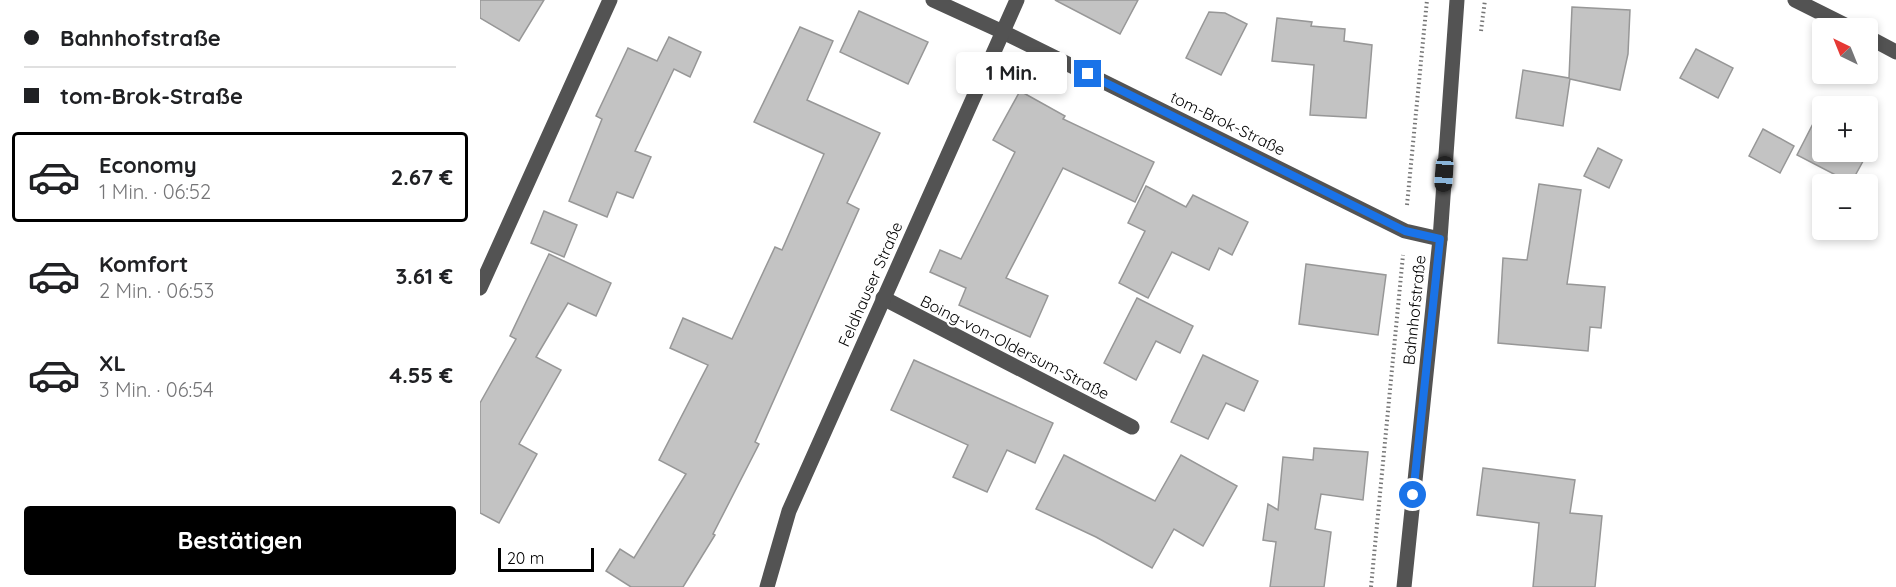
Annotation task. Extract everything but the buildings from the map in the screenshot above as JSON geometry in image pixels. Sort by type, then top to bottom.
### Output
[{"type":"street","points":[[480,288],[610,0]]},
{"type":"street","name":"tom-Brok-Straße","points":[[933,0],[1003,32],[1405,231],[1440,239]]},
{"type":"street","name":"Feldhauser Straße","points":[[767,587],[789,511],[1017,0]]},
{"type":"street","name":"Bahnhofstraße","points":[[1404,587],[1440,239],[1457,0]]},
{"type":"street","points":[[1795,0],[1831,18]]},
{"type":"street","points":[[1878,42],[1896,52]]},
{"type":"street","name":"Boing-von-Oldersum-Straße","points":[[883,298],[1132,427]]},
{"type":"path","points":[[1371,587],[1427,0]]},
{"type":"route","points":[[1088,74],[1405,231],[1440,239],[1413,495]]}]
